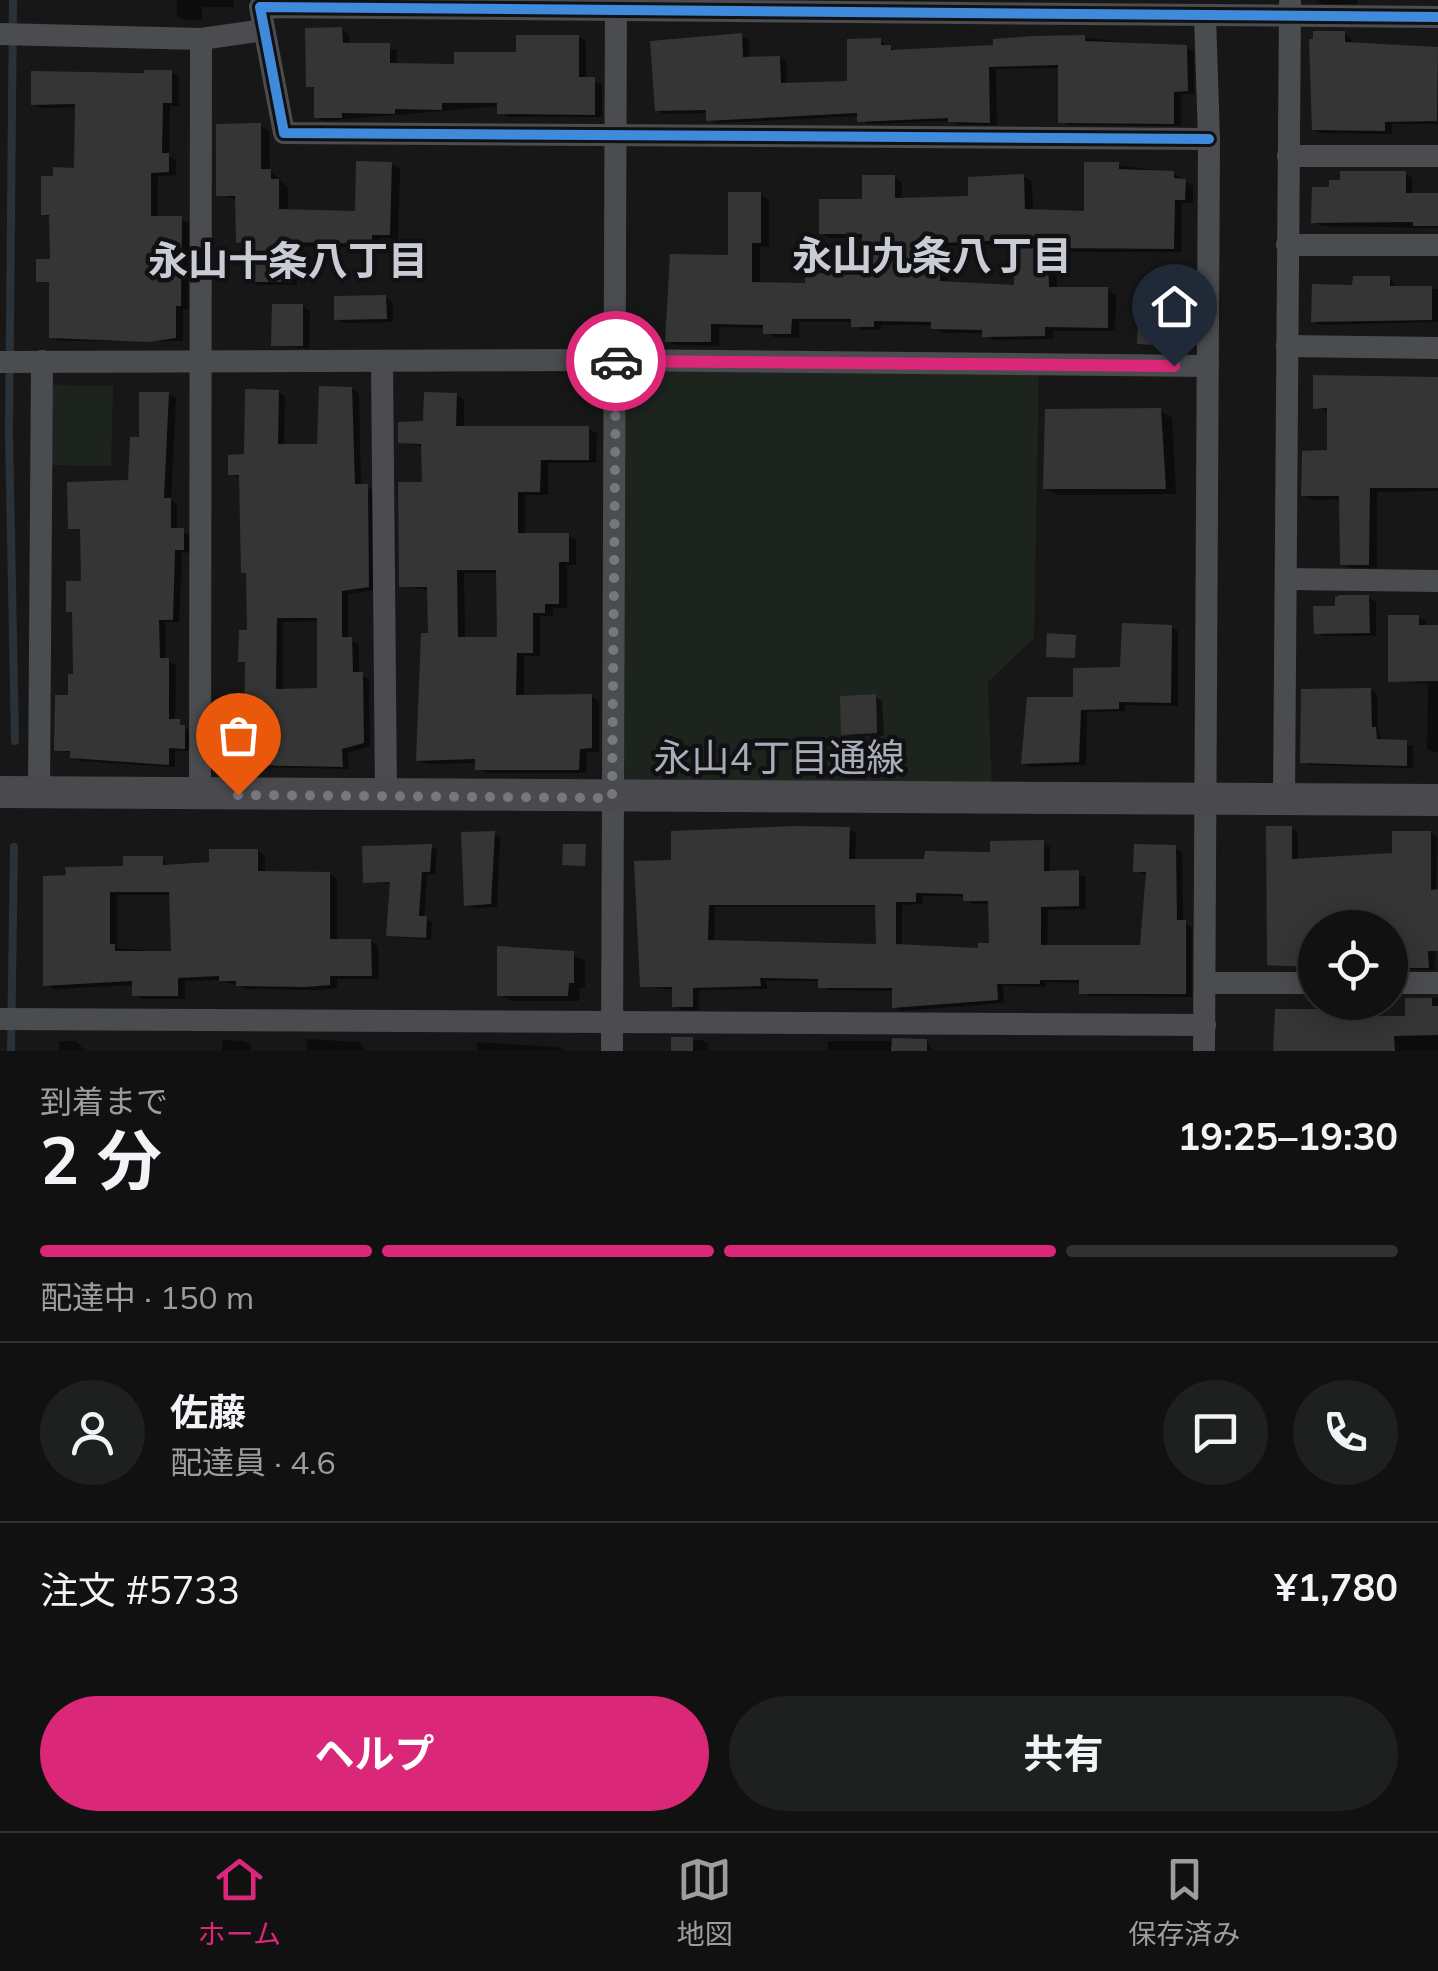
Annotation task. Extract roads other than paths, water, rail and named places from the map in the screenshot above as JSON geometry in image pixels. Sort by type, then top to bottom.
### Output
[{"type":"street","points":[[612,1051],[616,4]]},
{"type":"street","points":[[1209,139],[284,133],[260,7],[616,4],[1205,16],[1290,7],[1438,16]]},
{"type":"street","points":[[1284,800],[1290,7]]},
{"type":"street","points":[[1204,1051],[1209,139],[1205,16]]},
{"type":"street","points":[[8,34],[200,39],[264,30]]},
{"type":"street","points":[[200,39],[200,795]]},
{"type":"street","points":[[1288,156],[1438,156]]},
{"type":"street","points":[[1288,245],[1438,245]]},
{"type":"street","points":[[1288,346],[1438,348]]},
{"type":"street","points":[[0,362],[614,360],[1208,366]]},
{"type":"street","points":[[34,361],[39,793]]},
{"type":"street","points":[[382,361],[386,796]]},
{"type":"street","points":[[1286,578],[1438,581]]},
{"type":"street","name":"永山4丁目通線","points":[[0,792],[1438,800]]},
{"type":"street","points":[[1205,983],[1298,983]]},
{"type":"street","points":[[1408,983],[1438,983]]},
{"type":"street","points":[[0,1019],[1204,1025]]},
{"type":"waterway","points":[[13,0],[9,433],[15,741]]},
{"type":"waterway","points":[[11,1051],[14,847]]},
{"type":"district","name":"永山九条八丁目","points":[[932,256]]},
{"type":"district","name":"永山十条八丁目","points":[[288,261]]}]
